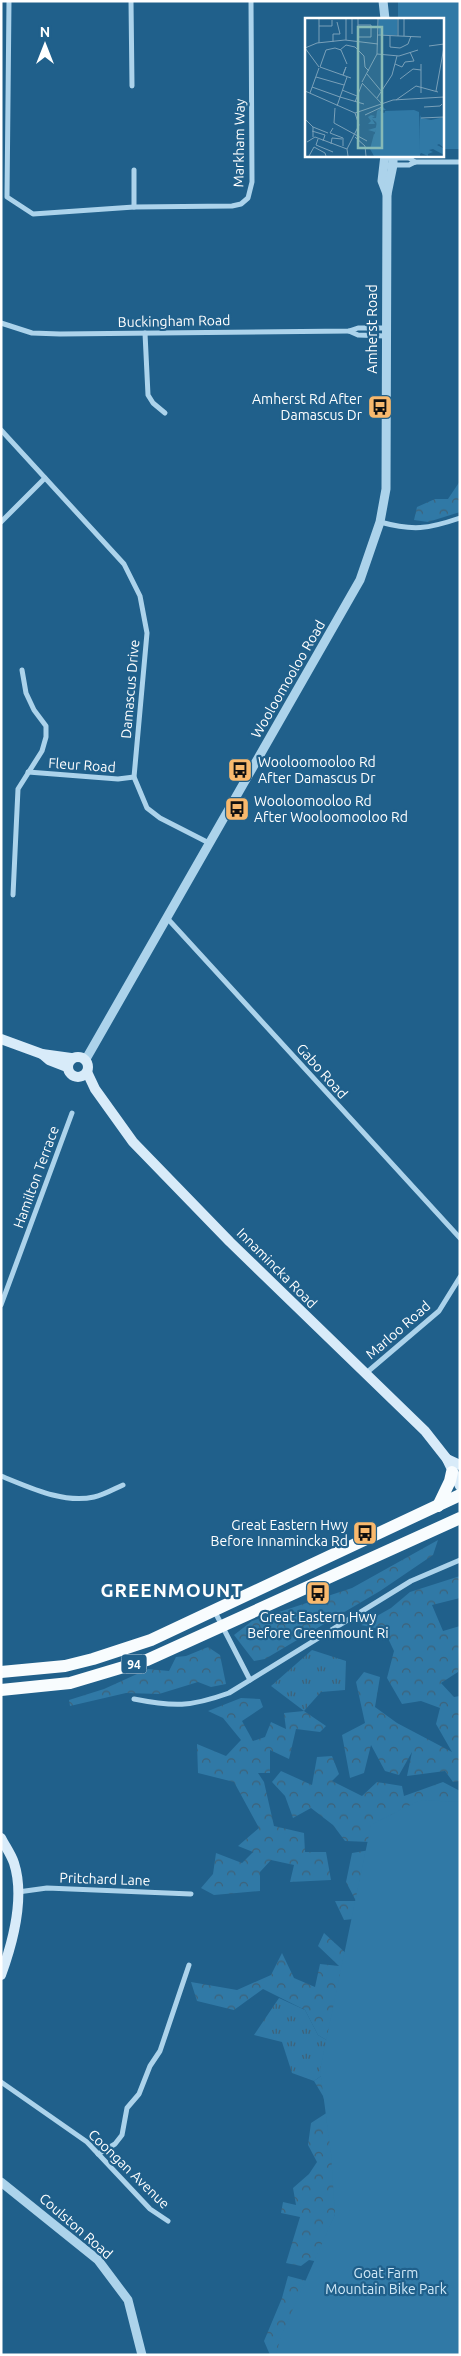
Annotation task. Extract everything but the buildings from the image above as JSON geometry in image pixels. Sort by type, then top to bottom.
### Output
[{"type":"highway","points":[[438,1506],[456,1469]]},
{"type":"highway","name":"94","points":[[1,1672],[41,1670],[93,1659],[152,1640],[215,1612],[460,1495]]},
{"type":"highway","name":"94","points":[[1,1690],[41,1687],[92,1678],[147,1660],[460,1518]]},
{"type":"main road","points":[[1,1039],[42,1054],[49,1060],[76,1060],[89,1066],[84,1074]]},
{"type":"main road","name":"Innamincka Road","points":[[76,1060],[72,1075],[84,1074],[90,1088],[95,1089],[133,1142],[230,1242],[425,1431],[456,1469],[460,1486]]},
{"type":"main road","points":[[1,1838],[14,1863],[18,1892],[17,1907],[1,1975]]},
{"type":"street","name":"Markham Way","points":[[9,1],[7,196],[32,214],[134,207],[232,206],[241,204],[248,198],[252,182],[251,1]]},
{"type":"street","points":[[132,1],[132,86]]},
{"type":"street","points":[[383,1],[385,17]]},
{"type":"street","points":[[385,17],[388,1]]},
{"type":"street","points":[[1,132],[8,132]]},
{"type":"street","points":[[390,159],[409,158],[415,162],[460,162]]},
{"type":"street","name":"Amherst Road","points":[[380,522],[386,475],[386,194],[390,159]]},
{"type":"street","points":[[134,170],[134,207]]},
{"type":"street","name":"Buckingham Road","points":[[1,323],[32,333],[349,331],[358,328],[385,332]]},
{"type":"street","points":[[145,333],[148,395],[153,403],[165,413]]},
{"type":"street","name":"Damascus Drive","points":[[1,430],[124,564],[140,596],[147,633],[134,777],[147,808],[160,818],[209,843]]},
{"type":"street","points":[[1,522],[45,478]]},
{"type":"street","points":[[380,522],[413,529],[433,527],[460,518]]},
{"type":"street","name":"Wooloomooloo Road","points":[[76,1060],[92,1046],[360,580],[380,522]]},
{"type":"street","points":[[13,895],[18,789],[42,751],[46,737],[46,726],[34,710],[26,693],[22,670]]},
{"type":"street","name":"Fleur Road","points":[[28,772],[118,779],[134,777]]},
{"type":"street","name":"Gabo Road","points":[[167,918],[460,1238]]},
{"type":"street","name":"Hamilton Terrace","points":[[1,1305],[72,1113]]},
{"type":"street","name":"Marloo Road","points":[[365,1374],[439,1311],[460,1276]]},
{"type":"street","points":[[1,1476],[57,1496],[77,1499],[95,1497],[122,1485]]},
{"type":"street","points":[[134,1699],[164,1705],[189,1705],[229,1693],[411,1581],[460,1560]]},
{"type":"street","points":[[215,1612],[250,1680]]},
{"type":"street","name":"Pritchard Lane","points":[[18,1892],[47,1888],[191,1894]]},
{"type":"street","points":[[98,2154],[115,2144],[122,2135],[127,2108],[139,2094],[150,2066],[160,2051],[189,1965]]},
{"type":"street","name":"Coongan Avenue","points":[[1,2082],[87,2142],[150,2209],[168,2221]]},
{"type":"street","name":"Coulston Road","points":[[1,2182],[98,2260],[128,2300],[142,2355]]},
{"type":"green space","points":[[398,1],[460,1],[460,149],[444,149],[444,18],[398,18]]},
{"type":"green space","points":[[460,481],[460,512],[428,522],[414,520],[417,507],[435,499],[448,499]]},
{"type":"green space","points":[[438,1540],[433,1555],[380,1591],[265,1659],[254,1661],[234,1635],[252,1621],[352,1588]]},
{"type":"green space","points":[[460,1576],[460,1598],[432,1605],[443,1631],[460,1626],[458,1672],[441,1683],[454,1697],[460,1696],[460,1781],[453,1782],[445,1771],[407,1776],[412,1752],[399,1775],[385,1771],[371,1745],[364,1773],[350,1778],[342,1735],[365,1723],[356,1682],[364,1672],[380,1677],[375,1707],[397,1723],[452,1752],[436,1724],[440,1708],[421,1701],[402,1704],[387,1678],[394,1651],[384,1630],[361,1625],[391,1608],[410,1592]]},
{"type":"green space","points":[[208,1647],[220,1655],[226,1684],[211,1687],[198,1682],[159,1694],[126,1693],[70,1706],[69,1700],[104,1689],[148,1669],[169,1671],[176,1657],[186,1656]]},
{"type":"green space","points":[[312,1650],[346,1661],[345,1690],[321,1692],[304,1711],[271,1686]]},
{"type":"green space","points":[[241,1698],[260,1699],[263,1707],[242,1721],[253,1741],[265,1737],[271,1722],[286,1729],[284,1713],[304,1711],[326,1726],[320,1732],[296,1729],[289,1759],[270,1750],[270,1773],[258,1773],[264,1782],[274,1826],[304,1833],[305,1852],[326,1852],[331,1880],[290,1882],[294,1865],[271,1860],[260,1872],[260,1891],[214,1895],[201,1888],[213,1874],[216,1853],[242,1863],[253,1852],[238,1846],[259,1828],[234,1782],[198,1773],[197,1744],[226,1756],[241,1740],[223,1718],[208,1711]]},
{"type":"green space","points":[[332,1756],[339,1774],[332,1781],[362,1796],[377,1782],[402,1786],[404,1796],[443,1782],[460,1791],[460,1827],[451,1870],[319,2262],[309,2260],[301,2266],[286,2263],[300,2217],[281,2213],[283,2202],[296,2205],[293,2188],[309,2174],[317,2162],[308,2145],[311,2123],[328,2112],[323,2096],[314,2081],[328,2071],[391,1915],[344,1920],[335,1901],[356,1901],[346,1882],[352,1853],[376,1849],[370,1842],[345,1841],[333,1825],[311,1808],[293,1818],[285,1796],[272,1782],[281,1771],[312,1785],[317,1757]]},
{"type":"green space","name":"Goat Farm Mountain Bike Park","points":[[420,1800],[460,1802],[460,2355],[276,2355],[281,2336],[335,2214],[331,2154],[320,2070],[371,1825]]},
{"type":"green space","points":[[324,1933],[349,1956],[333,2044],[318,2035],[305,2010],[263,1989],[234,2010],[197,2001],[191,1982],[237,1990],[271,1975],[282,1953],[294,1978],[315,1987],[320,1964],[339,1966],[318,1946]]},
{"type":"green space","points":[[279,1998],[305,2010],[318,2035],[345,2051],[328,2071],[314,2081],[292,2073],[282,2042],[254,2035]]},
{"type":"green space","points":[[288,2276],[307,2281],[324,2355],[270,2355],[264,2341],[282,2298]]},
{"type":"place","name":"Amherst Rd After Damascus Dr","points":[[380,407]]},
{"type":"place","name":"Wooloomooloo Rd After Damascus Dr","points":[[240,770]]},
{"type":"place","name":"Wooloomooloo Rd After Wooloomooloo Rd","points":[[237,809]]},
{"type":"place","name":"Great Eastern Hwy Before Innamincka Rd","points":[[365,1533]]},
{"type":"place","name":"Great Eastern Hwy Before Greenmount Ri","points":[[318,1593]]},
{"type":"district","name":"GREENMOUNT","points":[[172,1590]]}]
